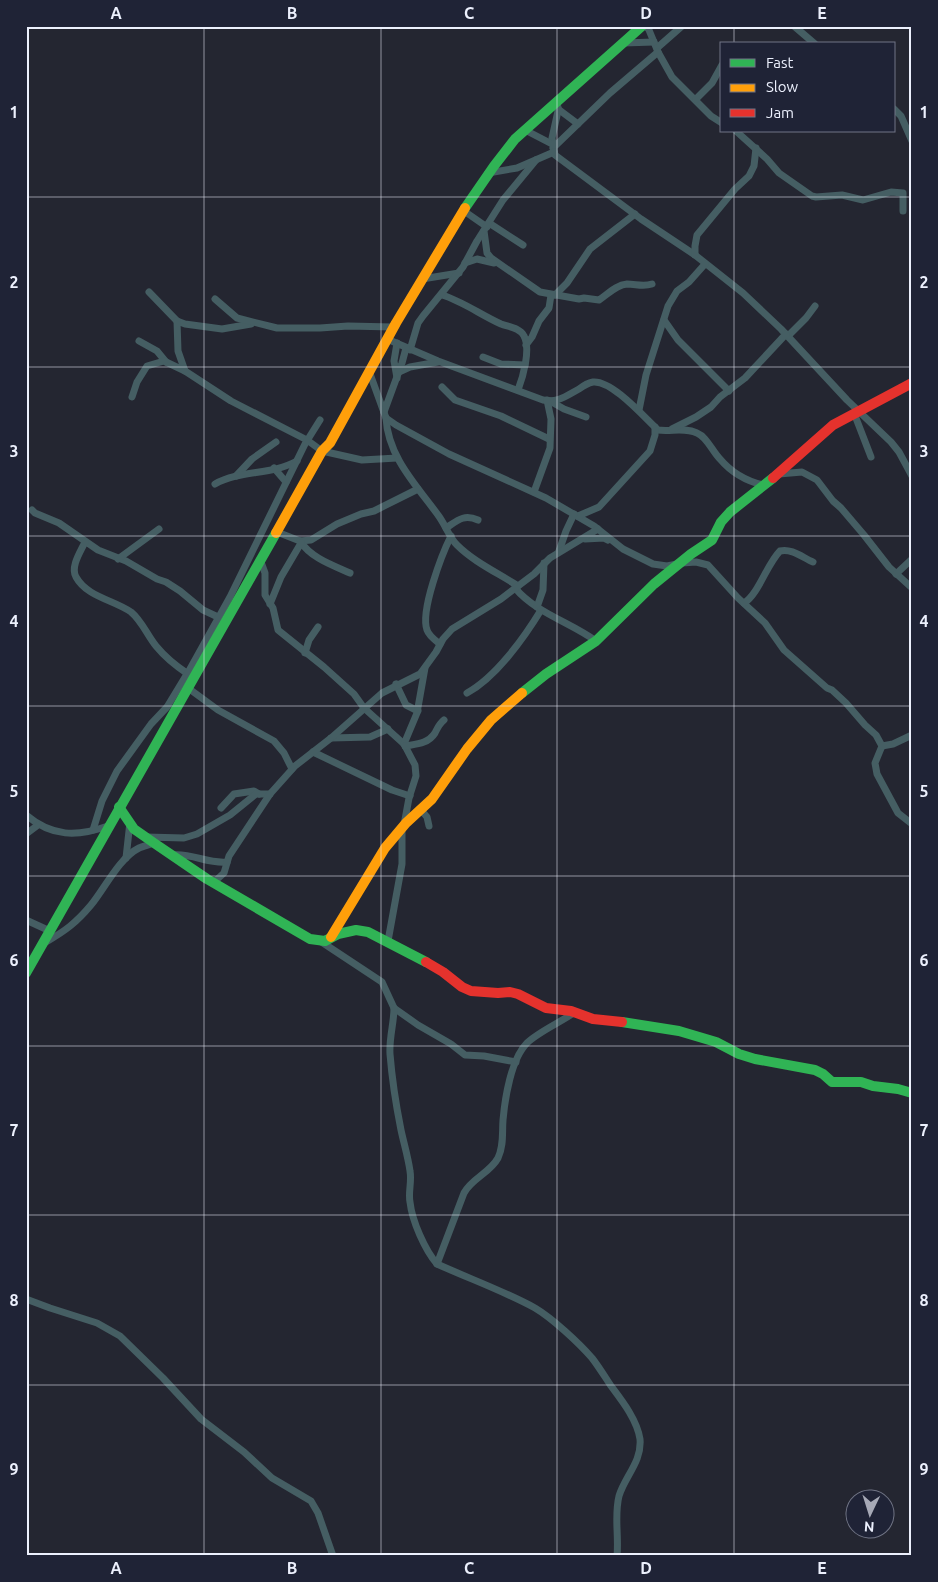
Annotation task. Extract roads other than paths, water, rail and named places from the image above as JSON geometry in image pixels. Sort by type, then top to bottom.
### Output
[{"type":"street","points":[[26,973],[261,562],[322,451],[330,443],[393,327],[464,210],[499,157],[525,130],[557,106],[623,43],[644,26],[649,30],[672,77],[683,90],[696,99],[711,116],[720,122]]},
{"type":"street","points":[[488,174],[517,168],[536,160],[553,148],[656,47],[682,26]]},
{"type":"street","points":[[794,26],[814,42]]},
{"type":"street","points":[[623,43],[656,47]]},
{"type":"street","points":[[696,99],[712,83],[720,69]]},
{"type":"street","points":[[557,106],[578,124]]},
{"type":"street","points":[[557,106],[552,138],[553,148],[559,158],[695,255],[743,293],[787,335],[857,412],[900,452],[912,476]]},
{"type":"street","points":[[896,111],[901,116],[912,142]]},
{"type":"street","points":[[525,130],[553,148]]},
{"type":"street","points":[[737,132],[756,148],[779,173],[812,196],[842,195],[863,200],[891,192],[900,192],[904,196],[903,211]]},
{"type":"street","points":[[695,255],[697,235],[735,189],[749,176],[754,166],[756,148]]},
{"type":"street","points":[[385,415],[418,323],[459,273],[503,200],[536,160]]},
{"type":"street","points":[[464,210],[486,227],[523,245]]},
{"type":"street","points":[[526,345],[532,338],[539,321],[549,308],[553,295],[567,283],[590,249],[635,214]]},
{"type":"street","points":[[486,227],[487,253],[497,263],[534,289],[553,295],[599,300],[611,290],[625,285],[643,286],[652,284]]},
{"type":"street","points":[[466,263],[477,259],[497,263]]},
{"type":"street","points":[[639,410],[646,375],[672,299],[705,264]]},
{"type":"street","points":[[422,279],[459,273]]},
{"type":"street","points":[[150,292],[177,321],[185,324],[222,329],[254,323]]},
{"type":"street","points":[[442,295],[452,298],[523,334],[526,345],[525,366],[518,390]]},
{"type":"street","points":[[215,299],[237,318],[278,328],[393,327]]},
{"type":"street","points":[[670,429],[705,411],[745,378],[806,318],[815,306]]},
{"type":"street","points":[[664,320],[678,340],[729,391]]},
{"type":"street","points":[[177,321],[178,351],[185,371]]},
{"type":"street","points":[[387,339],[438,362],[548,401],[586,417]]},
{"type":"street","points":[[139,341],[157,351],[166,362]]},
{"type":"street","points":[[397,343],[394,356],[398,375]]},
{"type":"street","points":[[483,357],[501,364],[525,366]]},
{"type":"street","points":[[132,397],[137,382],[147,366],[161,360],[185,371],[231,400],[307,440],[322,451],[362,460],[397,458]]},
{"type":"street","points":[[398,375],[410,367],[438,362]]},
{"type":"street","points":[[369,370],[385,415],[387,428],[397,458],[456,544],[517,587],[528,601],[596,641]]},
{"type":"street","points":[[548,401],[560,400],[586,384],[593,382],[604,384],[639,410],[655,427],[661,430],[690,431],[700,435],[719,459],[731,470],[747,480],[762,485]]},
{"type":"street","points":[[331,938],[372,867],[403,826],[432,799],[472,742],[491,720],[546,674],[596,641],[654,584],[691,554],[712,540],[724,518],[762,485],[777,475],[833,425],[912,383]]},
{"type":"street","points":[[442,388],[455,400],[501,416],[549,439]]},
{"type":"street","points":[[534,492],[550,448],[551,419],[548,401]]},
{"type":"street","points":[[857,412],[871,456]]},
{"type":"street","points":[[385,415],[449,454],[534,492],[576,515],[596,527],[616,544]]},
{"type":"street","points":[[93,830],[102,800],[117,771],[151,724],[167,708],[188,674],[307,440],[320,420]]},
{"type":"street","points":[[559,552],[563,538],[576,515],[596,508],[650,451],[655,435],[655,427]]},
{"type":"street","points":[[236,476],[252,458],[276,442]]},
{"type":"street","points":[[215,484],[223,479],[297,461]]},
{"type":"street","points":[[274,468],[286,482]]},
{"type":"street","points":[[777,475],[802,472],[817,480],[889,567],[912,588]]},
{"type":"street","points":[[277,532],[301,542],[311,540],[337,524],[361,514],[374,512],[418,489]]},
{"type":"street","points":[[596,508],[596,527]]},
{"type":"street","points":[[32,510],[36,514],[59,523],[98,550],[166,582],[203,610],[218,617]]},
{"type":"street","points":[[446,528],[460,518],[470,517],[478,520]]},
{"type":"street","points":[[213,883],[224,873],[229,856],[270,794],[292,768],[331,738],[382,693],[396,684],[420,674],[452,629],[501,599],[544,563],[596,527]]},
{"type":"street","points":[[118,558],[159,529]]},
{"type":"street","points":[[440,644],[430,636],[427,630],[426,612],[444,550],[451,536]]},
{"type":"street","points":[[581,539],[604,538],[660,566],[682,562],[701,562],[708,565],[769,628],[784,650],[851,708],[876,735],[882,746]]},
{"type":"street","points":[[85,542],[76,561],[75,576],[82,585],[99,597],[120,605],[132,613],[142,623],[156,646],[175,665],[188,674]]},
{"type":"street","points":[[301,542],[304,547],[323,560],[350,573]]},
{"type":"street","points":[[270,604],[281,577],[301,542]]},
{"type":"street","points":[[744,603],[751,597],[780,551],[796,553],[813,562]]},
{"type":"street","points":[[896,574],[912,559]]},
{"type":"street","points":[[261,562],[264,573],[265,595],[270,604],[278,630],[354,694],[364,708],[405,745],[416,771],[403,826],[402,864],[388,941]]},
{"type":"street","points":[[467,693],[491,674],[521,641],[539,608],[544,563]]},
{"type":"street","points":[[305,653],[309,640],[318,626]]},
{"type":"street","points":[[405,745],[418,711],[425,668]]},
{"type":"street","points":[[396,684],[406,705],[418,711]]},
{"type":"street","points":[[188,688],[218,710],[274,741],[284,753],[292,768]]},
{"type":"street","points":[[405,745],[421,744],[430,739],[444,720]]},
{"type":"street","points":[[331,738],[370,738],[388,730]]},
{"type":"street","points":[[882,746],[893,744],[912,735]]},
{"type":"street","points":[[882,746],[875,763],[877,774],[898,813],[912,824]]},
{"type":"street","points":[[313,752],[392,790],[410,796]]},
{"type":"street","points":[[221,808],[234,794],[254,791],[258,794],[270,794]]},
{"type":"street","points":[[144,836],[184,838],[197,834],[230,815],[258,794]]},
{"type":"street","points":[[120,807],[134,829],[213,883],[292,930],[310,939],[320,941],[382,982],[394,1008],[390,1054],[397,1107],[412,1184],[409,1200],[412,1215],[431,1257],[437,1264],[536,1309],[560,1327],[591,1356],[622,1400],[636,1427],[640,1439],[640,1452],[635,1466],[620,1494],[616,1510],[617,1556]]},
{"type":"street","points":[[420,810],[426,817],[429,826]]},
{"type":"street","points":[[26,815],[38,825],[52,831],[68,834],[109,826]]},
{"type":"street","points":[[126,858],[130,822]]},
{"type":"street","points":[[26,834],[38,825]]},
{"type":"street","points":[[42,944],[67,930],[80,918],[126,858],[138,849],[154,843]]},
{"type":"street","points":[[172,855],[214,862],[227,862]]},
{"type":"street","points":[[26,920],[50,931]]},
{"type":"street","points":[[320,941],[356,930],[368,932],[443,972],[471,992],[510,992],[546,1008],[575,1012],[594,1019],[643,1024],[679,1031],[716,1042],[730,1050],[755,1059],[815,1070],[832,1082],[852,1080],[912,1093]]},
{"type":"street","points":[[394,1008],[466,1055],[484,1056],[516,1062]]},
{"type":"street","points":[[437,1264],[464,1193],[467,1188],[492,1168],[499,1156],[503,1142],[503,1121],[509,1084],[516,1062],[526,1044],[575,1012]]},
{"type":"street","points":[[26,1299],[97,1322],[120,1336],[163,1378],[200,1419],[244,1452],[272,1478],[311,1501],[318,1513],[333,1556]]}]
